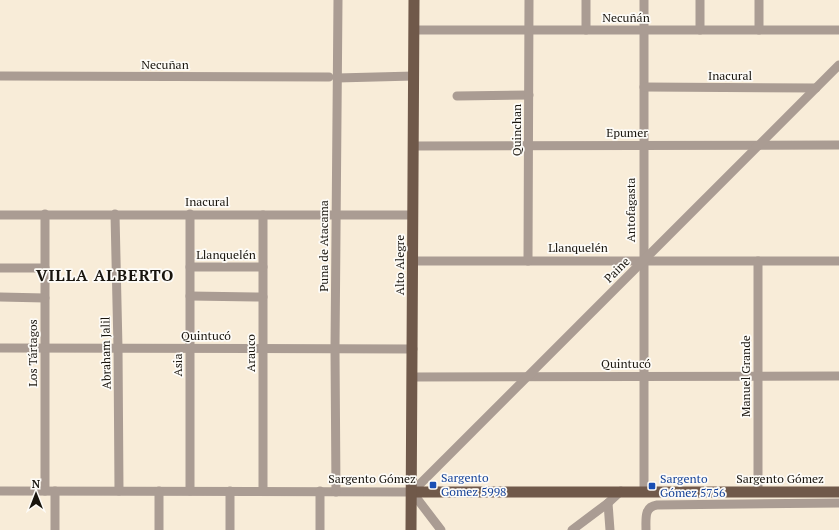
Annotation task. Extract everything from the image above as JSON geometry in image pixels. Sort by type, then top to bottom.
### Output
[{"type":"main road","name":"Alto Alegre","points":[[411,530],[414,0]]},
{"type":"main road","name":"Sargento Gómez","points":[[412,492],[839,492]]},
{"type":"street","name":"Puna de Atacama","points":[[336,492],[336,215],[333,78],[338,0]]},
{"type":"street","name":"Quinchan","points":[[528,261],[529,0]]},
{"type":"street","points":[[586,0],[586,30]]},
{"type":"street","name":"Antofagasta","points":[[644,0],[644,492]]},
{"type":"street","points":[[700,0],[700,30]]},
{"type":"street","points":[[759,0],[759,30]]},
{"type":"street","name":"Necuñán","points":[[414,30],[839,30]]},
{"type":"street","name":"Paine","points":[[412,492],[839,65]]},
{"type":"street","name":"Necuñan","points":[[0,76],[333,78],[414,76]]},
{"type":"street","name":"Inacural","points":[[644,87],[816,88]]},
{"type":"street","points":[[457,96],[529,95]]},
{"type":"street","name":"Epumer","points":[[414,146],[839,145]]},
{"type":"street","name":"Los Tártagos","points":[[45,214],[45,348],[50,491],[55,530]]},
{"type":"street","name":"Abraham Jalil","points":[[115,214],[119,491]]},
{"type":"street","name":"Asia","points":[[190,214],[190,491]]},
{"type":"street","name":"Arauco","points":[[263,214],[263,491]]},
{"type":"street","name":"Inacural","points":[[0,215],[413,215]]},
{"type":"street","name":"Llanquelén","points":[[413,261],[839,261]]},
{"type":"street","name":"Manuel Grande","points":[[758,261],[758,492]]},
{"type":"street","name":"Llanquelén","points":[[190,267],[263,266]]},
{"type":"street","points":[[0,268],[45,268]]},
{"type":"street","points":[[190,296],[263,297]]},
{"type":"street","points":[[0,297],[45,298]]},
{"type":"street","name":"Quintucó","points":[[0,348],[413,349]]},
{"type":"street","name":"Quintucó","points":[[413,377],[839,376]]},
{"type":"street","name":"Sargento Gómez","points":[[0,491],[412,492]]},
{"type":"street","points":[[159,491],[159,530]]},
{"type":"street","points":[[230,491],[230,530]]},
{"type":"street","points":[[572,530],[608,503],[621,491]]},
{"type":"street","points":[[320,492],[320,530]]},
{"type":"street","points":[[412,492],[441,530]]},
{"type":"street","points":[[608,503],[610,530]]},
{"type":"street","points":[[646,530],[647,509],[658,505],[839,504]]},
{"type":"place","name":"Sargento Gomez 5998","points":[[433,485]]},
{"type":"place","name":"Sargento Gómez 5756","points":[[652,486]]},
{"type":"district","name":"VILLA ALBERTO","points":[[105,275]]}]
